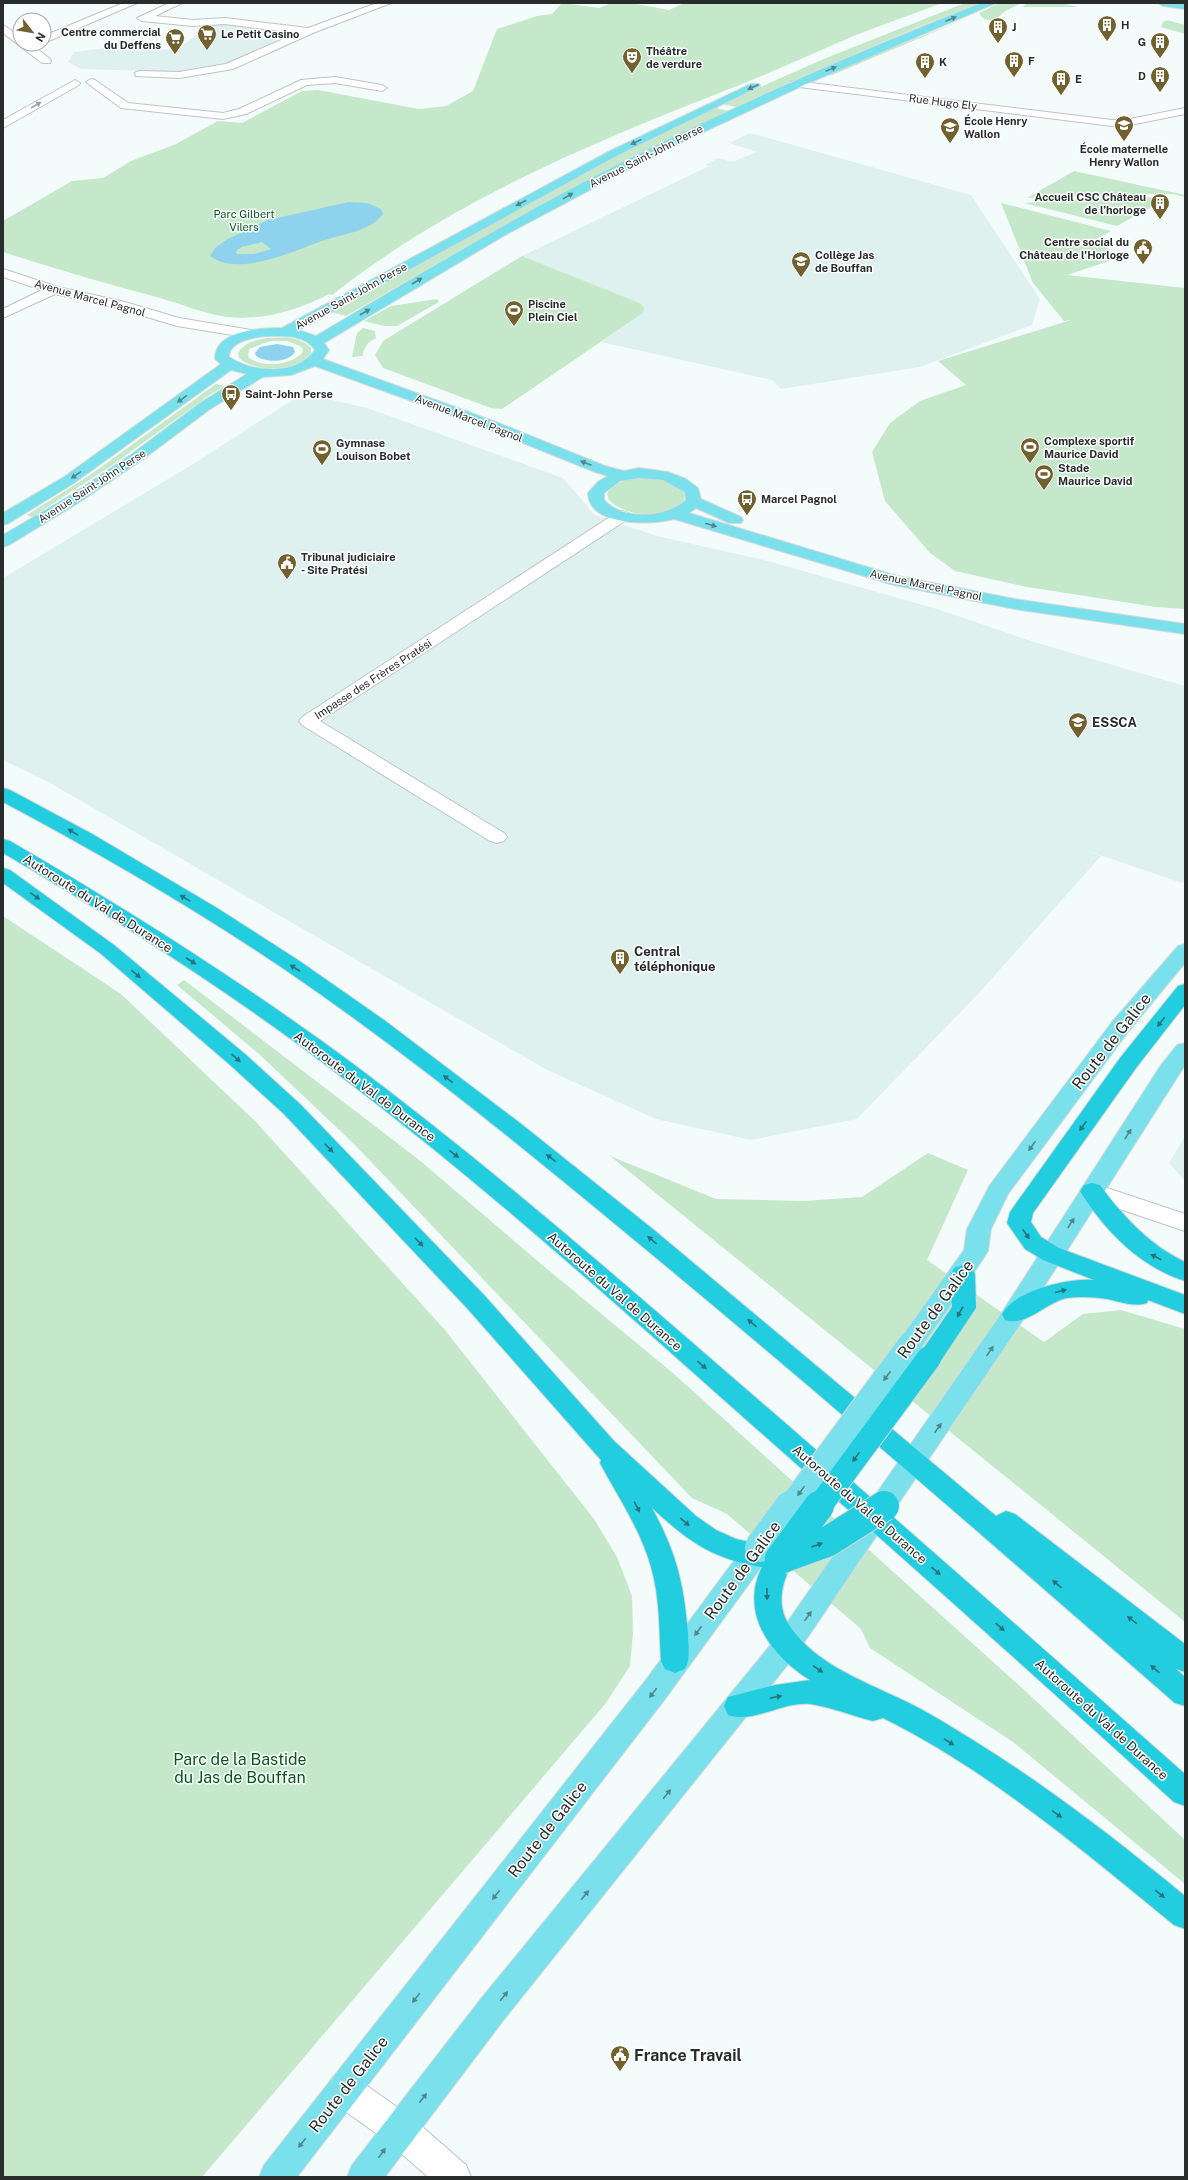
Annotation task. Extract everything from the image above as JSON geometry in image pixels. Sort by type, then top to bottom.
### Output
[{"type":"highway","points":[[3,794],[61,825],[212,913],[327,989],[572,1174],[782,1348],[1185,1694]]},
{"type":"highway","name":"Autoroute du Val de Durance","points":[[3,845],[112,911],[236,990],[364,1084],[462,1160],[761,1417],[1185,1793]]},
{"type":"highway","points":[[3,874],[107,949],[237,1059],[292,1109],[475,1302],[605,1448],[687,1524],[706,1538],[730,1548],[765,1554],[827,1542],[884,1506]]},
{"type":"highway","points":[[1185,991],[1128,1063],[1022,1212],[1019,1223],[1024,1233],[1033,1243],[1051,1254],[1185,1306]]},
{"type":"highway","points":[[1092,1191],[1114,1220],[1136,1244],[1148,1253],[1185,1272]]},
{"type":"highway","points":[[963,1274],[964,1308],[920,1351],[765,1554],[768,1605],[775,1627],[787,1645],[800,1657],[824,1674],[916,1721],[994,1769],[1088,1836],[1185,1915]]},
{"type":"highway","points":[[1014,1314],[1032,1302],[1050,1294],[1086,1288],[1185,1306]]},
{"type":"highway","points":[[782,1348],[1185,1660]]},
{"type":"highway","points":[[605,1448],[658,1546],[665,1568],[671,1603],[675,1661]]},
{"type":"highway","points":[[738,1706],[774,1697],[809,1692],[916,1721]]},
{"type":"main road","name":"Avenue Saint-John Perse","points":[[317,341],[495,236],[612,172],[795,84],[990,3]]},
{"type":"main road","points":[[1163,3],[1183,5]]},
{"type":"main road","name":"Avenue Saint-John Perse","points":[[285,332],[614,153],[764,82]]},
{"type":"main road","points":[[285,332],[300,334],[317,341],[322,350],[320,356],[308,364],[280,372],[259,373],[241,370],[229,365],[222,359],[222,352],[227,345],[251,334],[285,332]]},
{"type":"main road","name":"Avenue Marcel Pagnol","points":[[308,364],[491,425],[600,469],[623,475]]},
{"type":"main road","name":"Avenue Marcel Pagnol","points":[[308,364],[409,400],[483,430],[529,454],[592,481]]},
{"type":"main road","name":"Avenue Saint-John Perse","points":[[3,520],[69,480],[229,365]]},
{"type":"main road","name":"Avenue Saint-John Perse","points":[[3,542],[73,500],[138,457],[205,406],[259,373]]},
{"type":"main road","points":[[644,473],[672,476],[684,482],[694,491],[694,500],[687,508],[674,514],[657,518],[622,516],[607,510],[597,502],[592,481],[623,475],[644,473]]},
{"type":"main road","name":"Avenue Marcel Pagnol","points":[[694,500],[723,515],[782,537],[831,554],[898,574],[974,591],[1086,610],[1185,623]]},
{"type":"main road","name":"Avenue Marcel Pagnol","points":[[674,514],[894,580],[1015,604],[1185,628]]},
{"type":"main road","name":"Route de Galice","points":[[963,1274],[976,1251],[979,1229],[998,1191],[1120,1027],[1185,950]]},
{"type":"main road","points":[[364,2177],[399,2129],[492,2011],[787,1645],[884,1506],[1014,1314],[1169,1070],[1185,1050]]},
{"type":"main road","name":"Route de Galice","points":[[276,2177],[645,1703],[675,1661],[765,1554]]},
{"type":"street","points":[[52,37],[132,3]]},
{"type":"street","points":[[144,18],[177,3]]},
{"type":"street","points":[[140,74],[179,75],[229,67],[309,31],[386,3]]},
{"type":"street","points":[[112,12],[144,18],[193,23],[225,21],[309,31]]},
{"type":"street","points":[[3,28],[12,34]]},
{"type":"street","points":[[35,52],[46,60]]},
{"type":"street","points":[[82,72],[97,74],[99,76],[91,82],[75,83],[65,79],[70,74],[82,72]]},
{"type":"street","points":[[91,82],[125,106],[223,116],[242,112],[305,82],[335,80],[382,88]]},
{"type":"street","points":[[3,125],[75,83]]},
{"type":"street","name":"Rue Hugo Ely","points":[[795,84],[1112,123],[1130,122],[1185,111]]},
{"type":"street","name":"Avenue Marcel Pagnol","points":[[3,273],[54,290],[112,303],[177,322],[251,334]]},
{"type":"street","points":[[3,314],[54,290]]},
{"type":"street","name":"Avenue Marcel Pagnol","points":[[177,322],[227,345]]},
{"type":"street","name":"Impasse des Frères Pratési","points":[[497,837],[308,721],[622,516]]},
{"type":"street","points":[[1092,1191],[1185,1223]]},
{"type":"street","points":[[344,2090],[399,2129],[454,2177]]},
{"type":"shaded area","points":[[213,24],[293,33],[234,62],[181,72],[81,69],[68,62],[74,52],[120,46],[175,50]]},
{"type":"shaded area","name":"Collège Jas de Bouffan","points":[[750,133],[971,195],[1040,299],[1032,325],[920,367],[781,389],[772,380],[601,342],[643,313],[640,303],[522,256],[709,166],[705,165],[718,158],[732,162],[757,152],[729,143]]},
{"type":"shaded area","points":[[294,399],[328,399],[367,408],[563,478],[595,515],[657,536],[768,561],[937,609],[1034,642],[1185,686],[1185,881],[1182,883],[1085,850],[1101,856],[980,992],[857,1119],[751,1140],[656,1119],[547,1070],[50,783],[3,760],[3,578],[193,464]]},
{"type":"shaded area","points":[[1185,1136],[1185,1181],[1169,1163]]},
{"type":"green space","name":"Parc Gilbert Vilers","points":[[562,3],[599,8],[611,3],[631,3],[669,10],[682,4],[680,3],[942,3],[856,35],[752,80],[578,151],[476,201],[379,261],[332,295],[329,294],[305,305],[280,313],[267,316],[240,318],[219,316],[3,252],[3,221],[72,181],[103,178],[131,161],[176,144],[218,121],[242,123],[302,91],[318,90],[419,109],[446,106],[473,91],[497,29],[537,16],[552,14]]},
{"type":"green space","points":[[965,3],[982,3],[918,27],[736,107],[722,104],[826,58]]},
{"type":"green space","points":[[999,3],[1021,3],[1004,12],[995,20],[986,19],[980,15],[979,13]]},
{"type":"green space","points":[[1027,3],[1059,3],[1079,7],[1022,7]]},
{"type":"green space","points":[[970,17],[832,75],[827,74]]},
{"type":"green space","points":[[1167,20],[1185,25],[1185,34],[1161,27],[1163,22]]},
{"type":"green space","points":[[716,108],[730,111],[632,158],[536,208],[346,316],[331,312],[614,156]]},
{"type":"green space","points":[[1074,171],[1185,195],[1185,197],[1172,194],[1141,194],[1143,197],[1167,198],[1117,226],[1024,203],[1094,198],[1091,195],[1027,198]]},
{"type":"green space","name":"Stade Maurice David","points":[[1001,203],[1111,231],[1091,242],[1110,249],[1109,261],[1067,275],[1185,288],[1185,609],[1156,607],[1027,587],[955,571],[930,553],[885,501],[872,452],[890,423],[920,401],[966,385],[938,361],[1071,320],[1064,321],[1033,283]]},
{"type":"green space","name":"Piscine Plein Ciel","points":[[522,256],[640,303],[644,308],[643,313],[502,409],[491,408],[383,368],[375,355],[383,341]]},
{"type":"green space","points":[[437,299],[439,302],[397,326],[384,326],[364,321],[391,306]]},
{"type":"green space","points":[[363,328],[375,331],[376,338],[368,343],[363,352],[363,356],[352,357],[357,333]]},
{"type":"green space","points":[[280,337],[297,339],[307,344],[311,348],[311,353],[305,359],[296,364],[276,368],[255,366],[246,363],[239,358],[238,353],[244,346],[251,342]],"holes":[[[270,341],[287,341],[300,346],[303,349],[302,353],[290,361],[268,364],[254,361],[248,357],[249,349]]]},
{"type":"green space","points":[[216,384],[225,386],[208,396],[111,466],[32,517],[27,515],[90,475]]},
{"type":"green space","points":[[649,478],[675,485],[685,493],[685,499],[680,505],[672,510],[654,514],[633,513],[624,510],[609,500],[607,494],[615,485],[626,481]]},
{"type":"green space","name":"Parc de la Bastide du Jas de Bouffan","points":[[3,916],[121,994],[255,1121],[445,1330],[594,1519],[617,1557],[632,1596],[633,1633],[630,1666],[606,1703],[202,2177],[3,2177]]},
{"type":"green space","points":[[184,980],[418,1159],[674,1374],[1022,1688],[1185,1840],[1185,1884],[1013,1742],[870,1648],[861,1629],[727,1514],[692,1498],[354,1144],[259,1054],[177,985]]},
{"type":"green space","points":[[928,1153],[968,1170],[927,1260],[1044,1342],[1083,1314],[1121,1310],[1185,1329],[1185,1622],[610,1156],[716,1199],[803,1201],[862,1197]]},
{"type":"water","points":[[349,202],[367,203],[381,209],[383,214],[378,220],[364,228],[267,260],[236,264],[222,262],[210,256],[215,248],[226,240],[268,220]],"holes":[[[262,242],[271,249],[254,254],[237,254],[236,251],[242,247]]]},
{"type":"water","points":[[277,344],[293,347],[295,352],[292,356],[277,361],[265,360],[256,356],[255,353],[260,347]]},
{"type":"place","name":"H","points":[[1107,42]]},
{"type":"place","name":"J","points":[[998,44]]},
{"type":"place","name":"Le Petit Casino","points":[[207,51]]},
{"type":"place","name":"Centre commercial du Deffens","points":[[175,55]]},
{"type":"place","name":"G","points":[[1160,59]]},
{"type":"place","name":"Théâtre de verdure","points":[[632,74]]},
{"type":"place","name":"F","points":[[1014,78]]},
{"type":"place","name":"K","points":[[925,79]]},
{"type":"place","name":"D","points":[[1160,93]]},
{"type":"place","name":"E","points":[[1061,96]]},
{"type":"place","name":"École maternelle Henry Wallon","points":[[1124,142]]},
{"type":"place","name":"École Henry Wallon","points":[[950,144]]},
{"type":"place","name":"Accueil CSC Château de l’horloge","points":[[1160,220]]},
{"type":"place","name":"Centre social du Château de l'Horloge","points":[[1143,265]]},
{"type":"place","name":"Collège Jas de Bouffan","points":[[801,278]]},
{"type":"place","name":"Piscine Plein Ciel","points":[[514,327]]},
{"type":"place","name":"Saint-John Perse","points":[[231,411]]},
{"type":"place","name":"Complexe sportif Maurice David","points":[[1030,464]]},
{"type":"place","name":"Gymnase Louison Bobet","points":[[322,466]]},
{"type":"place","name":"Stade Maurice David","points":[[1044,491]]},
{"type":"place","name":"Marcel Pagnol","points":[[747,516]]},
{"type":"place","name":"Tribunal judiciaire - Site Pratési","points":[[287,580]]},
{"type":"place","name":"ESSCA","points":[[1078,739]]},
{"type":"place","name":"Central téléphonique","points":[[620,975]]},
{"type":"place","name":"France Travail","points":[[620,2072]]}]
